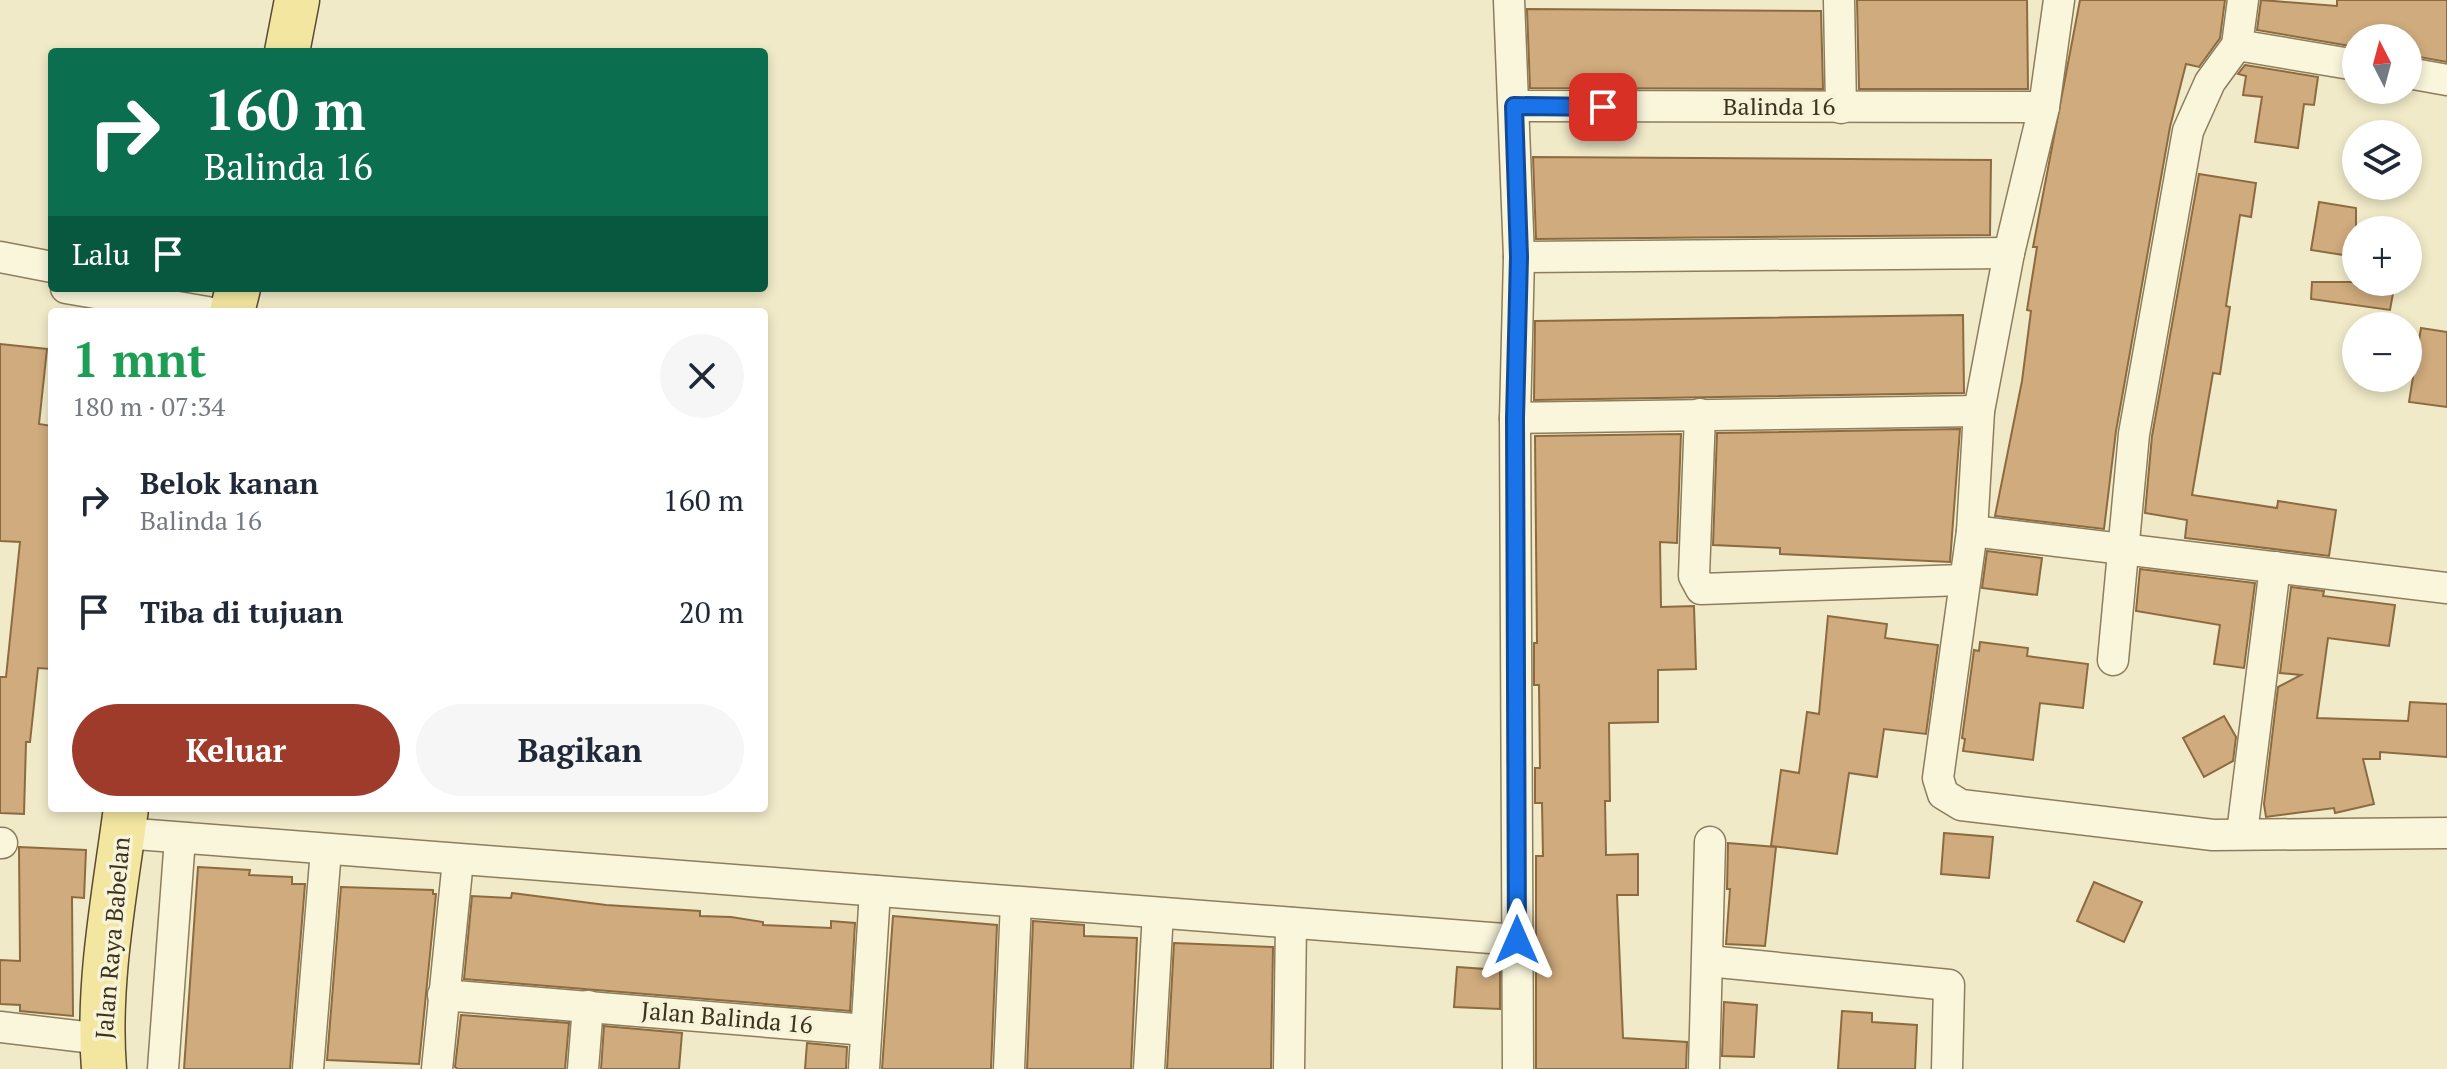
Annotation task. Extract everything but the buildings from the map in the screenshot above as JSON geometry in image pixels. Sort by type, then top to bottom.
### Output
[{"type":"main road","points":[[288,48],[297,0]]},
{"type":"main road","name":"Jalan Raya Babelan","points":[[103,1054],[124,820]]},
{"type":"street","points":[[1509,0],[1519,257],[1515,418],[1518,1069]]},
{"type":"street","points":[[1839,0],[1841,108]]},
{"type":"street","points":[[2059,0],[2044,107],[2009,253],[1979,411],[1972,531],[1938,778],[1943,794],[1961,805],[2213,835],[2447,833]]},
{"type":"street","points":[[2113,660],[2134,434],[2188,131],[2210,82],[2237,45],[2243,0]]},
{"type":"street","points":[[2237,45],[2342,63]]},
{"type":"street","points":[[2422,76],[2447,80]]},
{"type":"street","name":"Balinda 16","points":[[1514,106],[2044,107]]},
{"type":"street","points":[[1519,257],[2009,253]]},
{"type":"street","points":[[0,257],[48,266]]},
{"type":"street","points":[[0,277],[48,285]]},
{"type":"street","points":[[109,292],[228,303]]},
{"type":"street","points":[[183,292],[228,303]]},
{"type":"street","points":[[1515,418],[1979,411]]},
{"type":"street","points":[[1700,414],[1694,576],[1701,589],[1963,580]]},
{"type":"street","points":[[1972,531],[2447,588]]},
{"type":"street","points":[[2242,833],[2275,567]]},
{"type":"street","points":[[124,820],[180,838],[1517,940]]},
{"type":"street","points":[[163,1069],[180,838]]},
{"type":"street","points":[[1704,1069],[1710,842]]},
{"type":"street","points":[[308,1069],[326,850]]},
{"type":"street","points":[[437,1069],[458,860]]},
{"type":"street","points":[[864,1069],[875,891]]},
{"type":"street","points":[[1009,1069],[1016,902]]},
{"type":"street","points":[[1149,1069],[1158,913]]},
{"type":"street","points":[[1289,1069],[1291,923]]},
{"type":"street","points":[[1708,961],[1949,985],[1947,1069]]},
{"type":"street","name":"Jalan Balinda 16","points":[[443,995],[866,1030]]},
{"type":"street","points":[[583,1069],[588,1006]]},
{"type":"street","points":[[0,1027],[103,1054]]},
{"type":"route","points":[[1517,940],[1515,418],[1519,257],[1514,106],[1603,107]]}]
